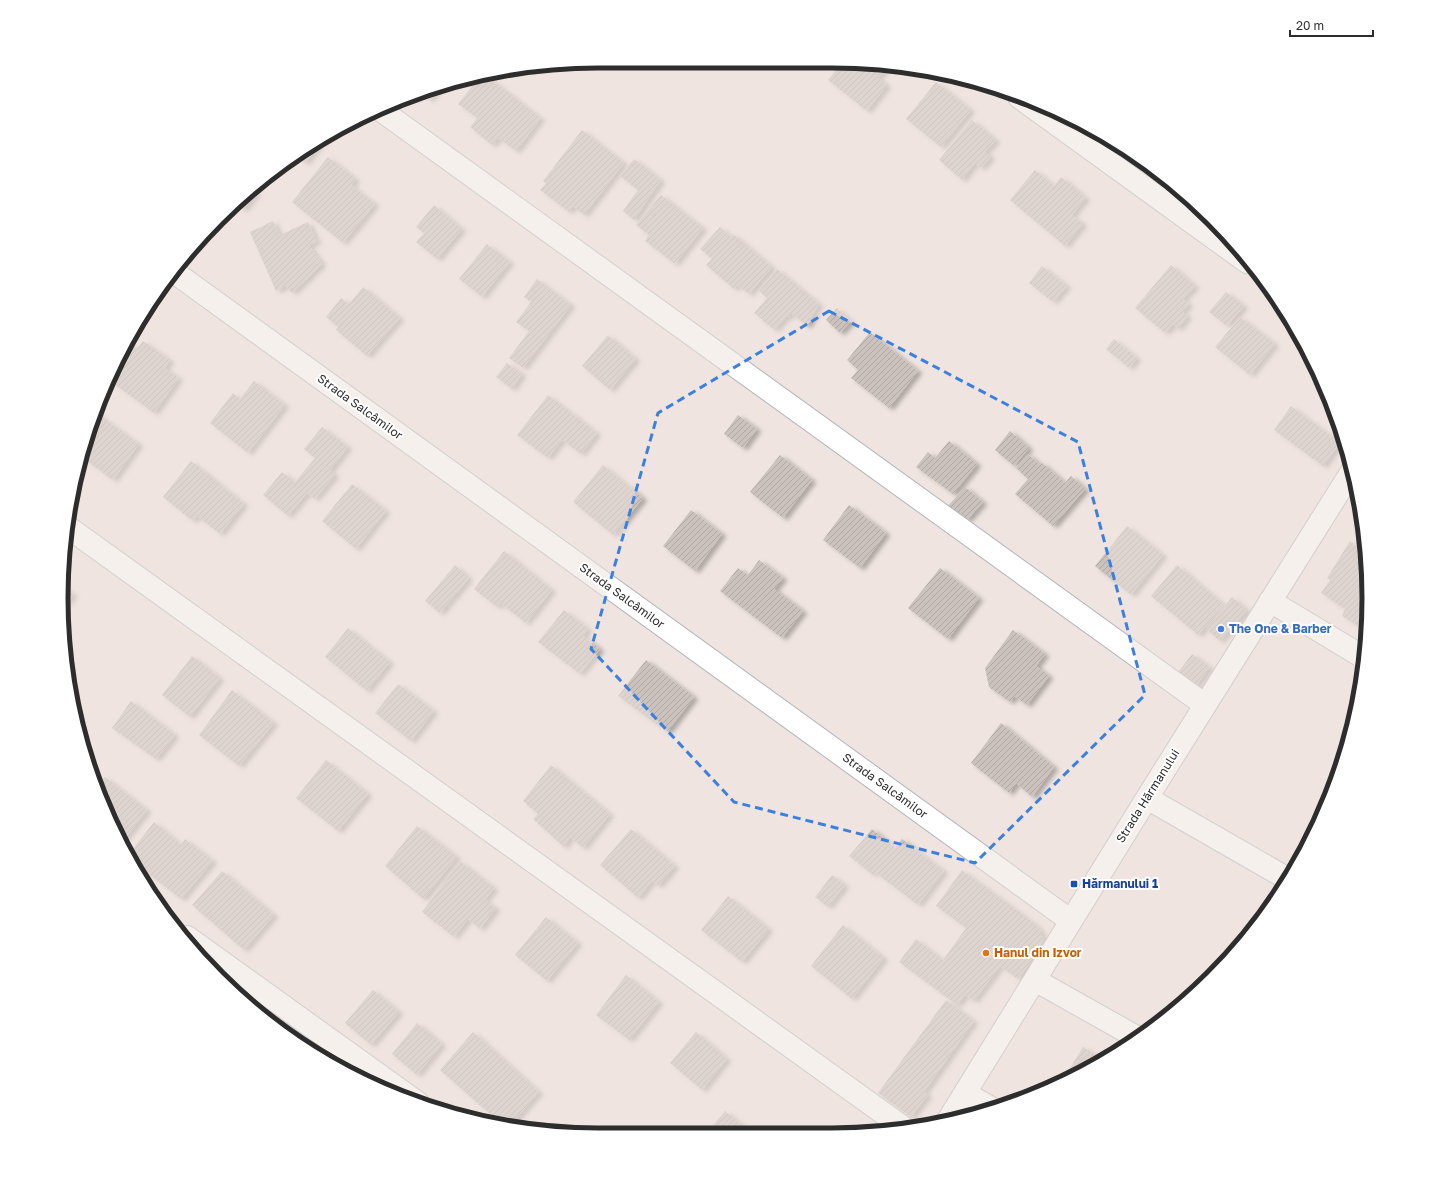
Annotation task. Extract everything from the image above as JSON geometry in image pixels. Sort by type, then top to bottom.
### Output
[{"type":"street","points":[[1033,107],[1232,251]]},
{"type":"street","points":[[385,113],[1205,705]]},
{"type":"street","name":"Strada Salcâmilor","points":[[178,275],[1071,921]]},
{"type":"street","name":"Strada Hărmanului","points":[[952,1114],[1146,798],[1348,478]]},
{"type":"street","points":[[73,531],[898,1123]]},
{"type":"street","points":[[1270,601],[1358,654]]},
{"type":"street","points":[[1146,798],[1283,876]]},
{"type":"street","points":[[199,945],[399,1090]]},
{"type":"street","points":[[1035,980],[1132,1035]]},
{"type":"street","points":[[965,1093],[986,1105]]},
{"type":"highlighted area","points":[[829,311],[1078,442],[1145,695],[975,863],[734,802],[591,649],[658,413]]},
{"type":"building","points":[[837,68],[867,69],[883,71],[878,78],[887,85],[867,111],[828,80]]},
{"type":"building","points":[[490,79],[541,118],[516,151],[498,138],[492,145],[470,127],[477,118],[458,104],[474,83]]},
{"type":"building","points":[[936,82],[971,110],[941,147],[906,119]]},
{"type":"building","points":[[434,94],[429,100],[426,97]]},
{"type":"building","points":[[972,120],[996,140],[985,152],[991,157],[981,168],[975,163],[962,180],[939,160]]},
{"type":"building","points":[[582,130],[624,163],[584,215],[573,206],[569,212],[540,190],[546,183],[543,181]]},
{"type":"building","points":[[315,150],[305,163],[301,159]]},
{"type":"building","points":[[328,157],[356,179],[351,185],[375,204],[343,243],[292,202]]},
{"type":"building","points":[[634,159],[661,180],[634,220],[623,211],[638,190],[620,176]]},
{"type":"building","points":[[1035,170],[1054,186],[1061,177],[1086,198],[1072,215],[1083,224],[1065,246],[1010,200]]},
{"type":"building","points":[[661,195],[703,228],[675,264],[645,241],[649,235],[636,225]]},
{"type":"building","points":[[254,196],[243,210],[240,208]]},
{"type":"building","points":[[434,205],[462,229],[437,259],[416,242],[424,233],[416,227]]},
{"type":"building","points":[[273,221],[280,235],[308,222],[317,242],[309,245],[322,264],[292,293],[286,286],[276,291],[250,232]]},
{"type":"building","points":[[720,227],[731,237],[733,234],[772,267],[749,294],[737,285],[734,289],[706,265],[712,259],[700,249]]},
{"type":"building","points":[[487,244],[510,262],[482,297],[459,279]]},
{"type":"building","points":[[1171,265],[1195,286],[1183,299],[1189,304],[1182,312],[1188,316],[1178,329],[1173,324],[1165,333],[1135,308]]},
{"type":"building","points":[[1042,266],[1067,286],[1053,302],[1029,283]]},
{"type":"building","points":[[777,269],[819,304],[807,326],[791,313],[789,317],[787,316],[774,330],[754,313],[767,298],[759,291]]},
{"type":"building","points":[[537,279],[571,305],[523,368],[509,358],[529,331],[516,322],[531,302],[524,297]]},
{"type":"building","points":[[363,287],[400,318],[367,356],[336,330],[338,327],[326,317],[341,298],[349,304]]},
{"type":"building","points":[[1226,292],[1244,306],[1227,326],[1209,312]]},
{"type":"building","points":[[837,308],[851,321],[840,333],[826,320]]},
{"type":"building","points":[[1240,317],[1275,344],[1250,375],[1215,347]]},
{"type":"building","points":[[870,332],[918,371],[889,408],[851,378],[858,370],[847,360]]},
{"type":"building","points":[[608,335],[636,359],[610,390],[582,366]]},
{"type":"building","points":[[1114,339],[1137,358],[1129,368],[1106,349]]},
{"type":"building","points":[[143,341],[170,360],[165,368],[179,378],[154,413],[114,383],[132,346],[137,349]]},
{"type":"building","points":[[507,363],[522,374],[512,389],[496,377]]},
{"type":"building","points":[[254,381],[285,405],[248,453],[210,423],[233,393],[240,399]]},
{"type":"building","points":[[548,395],[597,433],[581,454],[562,440],[548,458],[517,435]]},
{"type":"building","points":[[1291,406],[1338,442],[1339,444],[1323,466],[1274,430]]},
{"type":"building","points":[[738,415],[757,429],[743,448],[724,434]]},
{"type":"building","points":[[100,416],[139,444],[113,480],[86,460]]},
{"type":"building","points":[[322,427],[348,447],[330,470],[322,464],[335,475],[315,499],[307,493],[288,516],[263,495],[282,472],[295,482],[315,458],[304,449]]},
{"type":"building","points":[[1010,431],[1029,448],[1014,466],[995,450]]},
{"type":"building","points":[[949,441],[977,464],[953,494],[916,467],[928,452],[935,458]]},
{"type":"building","points":[[1028,454],[1040,465],[1042,463],[1065,483],[1071,476],[1085,489],[1053,526],[1015,494],[1028,479],[1016,468]]},
{"type":"building","points":[[780,455],[812,480],[783,518],[750,492]]},
{"type":"building","points":[[191,461],[244,504],[220,534],[197,516],[193,521],[163,497]]},
{"type":"building","points":[[603,465],[643,498],[613,535],[573,502]]},
{"type":"building","points":[[352,484],[386,511],[356,549],[322,521]]},
{"type":"building","points":[[965,487],[983,502],[967,520],[948,506]]},
{"type":"building","points":[[849,505],[886,533],[860,568],[823,540]]},
{"type":"building","points":[[691,510],[722,534],[695,571],[663,546]]},
{"type":"building","points":[[1127,526],[1163,555],[1131,595],[1095,566]]},
{"type":"building","points":[[1350,541],[1359,548],[1362,598],[1361,628],[1342,616],[1345,609],[1321,593],[1330,580],[1327,578]]},
{"type":"building","points":[[504,551],[552,590],[526,623],[500,603],[497,607],[474,589]]},
{"type":"building","points":[[759,560],[783,578],[774,589],[803,611],[782,638],[720,591],[738,568],[748,575]]},
{"type":"building","points":[[455,565],[469,578],[440,613],[425,601]]},
{"type":"building","points":[[1177,565],[1224,605],[1198,635],[1151,596]]},
{"type":"building","points":[[940,568],[979,598],[948,639],[908,608]]},
{"type":"building","points":[[68,590],[73,594],[68,601]]},
{"type":"building","points":[[1232,597],[1247,610],[1220,641],[1206,629]]},
{"type":"building","points":[[564,610],[588,629],[583,636],[600,649],[580,674],[538,642]]},
{"type":"building","points":[[348,628],[390,662],[367,691],[325,657]]},
{"type":"building","points":[[1013,630],[1045,654],[1036,666],[1049,676],[1027,705],[1014,696],[1010,702],[989,687],[985,668]]},
{"type":"building","points":[[1192,654],[1210,667],[1196,686],[1178,672]]},
{"type":"building","points":[[192,656],[220,678],[190,717],[162,695]]},
{"type":"building","points":[[646,660],[694,697],[667,732],[618,696]]},
{"type":"building","points":[[398,684],[434,711],[411,741],[375,713]]},
{"type":"building","points":[[232,690],[274,723],[239,766],[199,735]]},
{"type":"building","points":[[131,701],[175,735],[156,759],[112,728]]},
{"type":"building","points":[[1001,723],[1054,767],[1032,797],[1016,783],[1009,793],[971,763]]},
{"type":"building","points":[[326,760],[368,794],[338,831],[296,798]]},
{"type":"building","points":[[551,765],[610,814],[583,848],[570,837],[564,847],[533,819],[538,814],[523,801]]},
{"type":"building","points":[[105,777],[147,810],[126,837],[108,801],[101,782]]},
{"type":"building","points":[[154,822],[181,845],[185,839],[213,861],[181,899],[143,870],[132,850]]},
{"type":"building","points":[[417,826],[457,857],[423,899],[385,866]]},
{"type":"building","points":[[631,829],[675,866],[658,886],[652,881],[638,898],[600,865]]},
{"type":"building","points":[[872,829],[895,848],[902,839],[944,871],[918,905],[876,873],[878,869],[873,875],[849,856]]},
{"type":"building","points":[[460,861],[494,888],[485,900],[496,908],[480,929],[468,919],[454,937],[422,912]]},
{"type":"building","points":[[962,870],[1035,924],[1040,930],[1044,942],[1043,946],[1018,979],[1000,966],[974,1001],[965,995],[957,1005],[899,962],[916,939],[943,960],[966,928],[936,906]]},
{"type":"building","points":[[222,871],[274,915],[244,950],[192,905]]},
{"type":"building","points":[[832,875],[845,885],[828,907],[815,897]]},
{"type":"building","points":[[728,896],[769,929],[742,962],[701,930]]},
{"type":"building","points":[[546,917],[578,943],[547,981],[515,955]]},
{"type":"building","points":[[843,925],[884,958],[852,999],[811,966]]},
{"type":"building","points":[[626,975],[659,1002],[629,1040],[596,1015]]},
{"type":"building","points":[[373,990],[399,1012],[371,1045],[345,1023]]},
{"type":"building","points":[[946,1000],[974,1021],[924,1092],[928,1095],[911,1117],[878,1093]]},
{"type":"building","points":[[417,1023],[442,1044],[417,1075],[392,1054]]},
{"type":"building","points":[[473,1032],[539,1092],[514,1121],[495,1118],[440,1070]]},
{"type":"building","points":[[696,1032],[727,1059],[702,1090],[670,1063]]},
{"type":"building","points":[[1083,1047],[1098,1056],[1097,1057],[1067,1072]]},
{"type":"building","points":[[725,1111],[746,1128],[711,1128]]},
{"type":"place","name":"The One & Barber","points":[[1221,629]]},
{"type":"place","name":"Hărmanului 1","points":[[1074,884]]},
{"type":"place","name":"Hanul din Izvor","points":[[986,953]]}]
